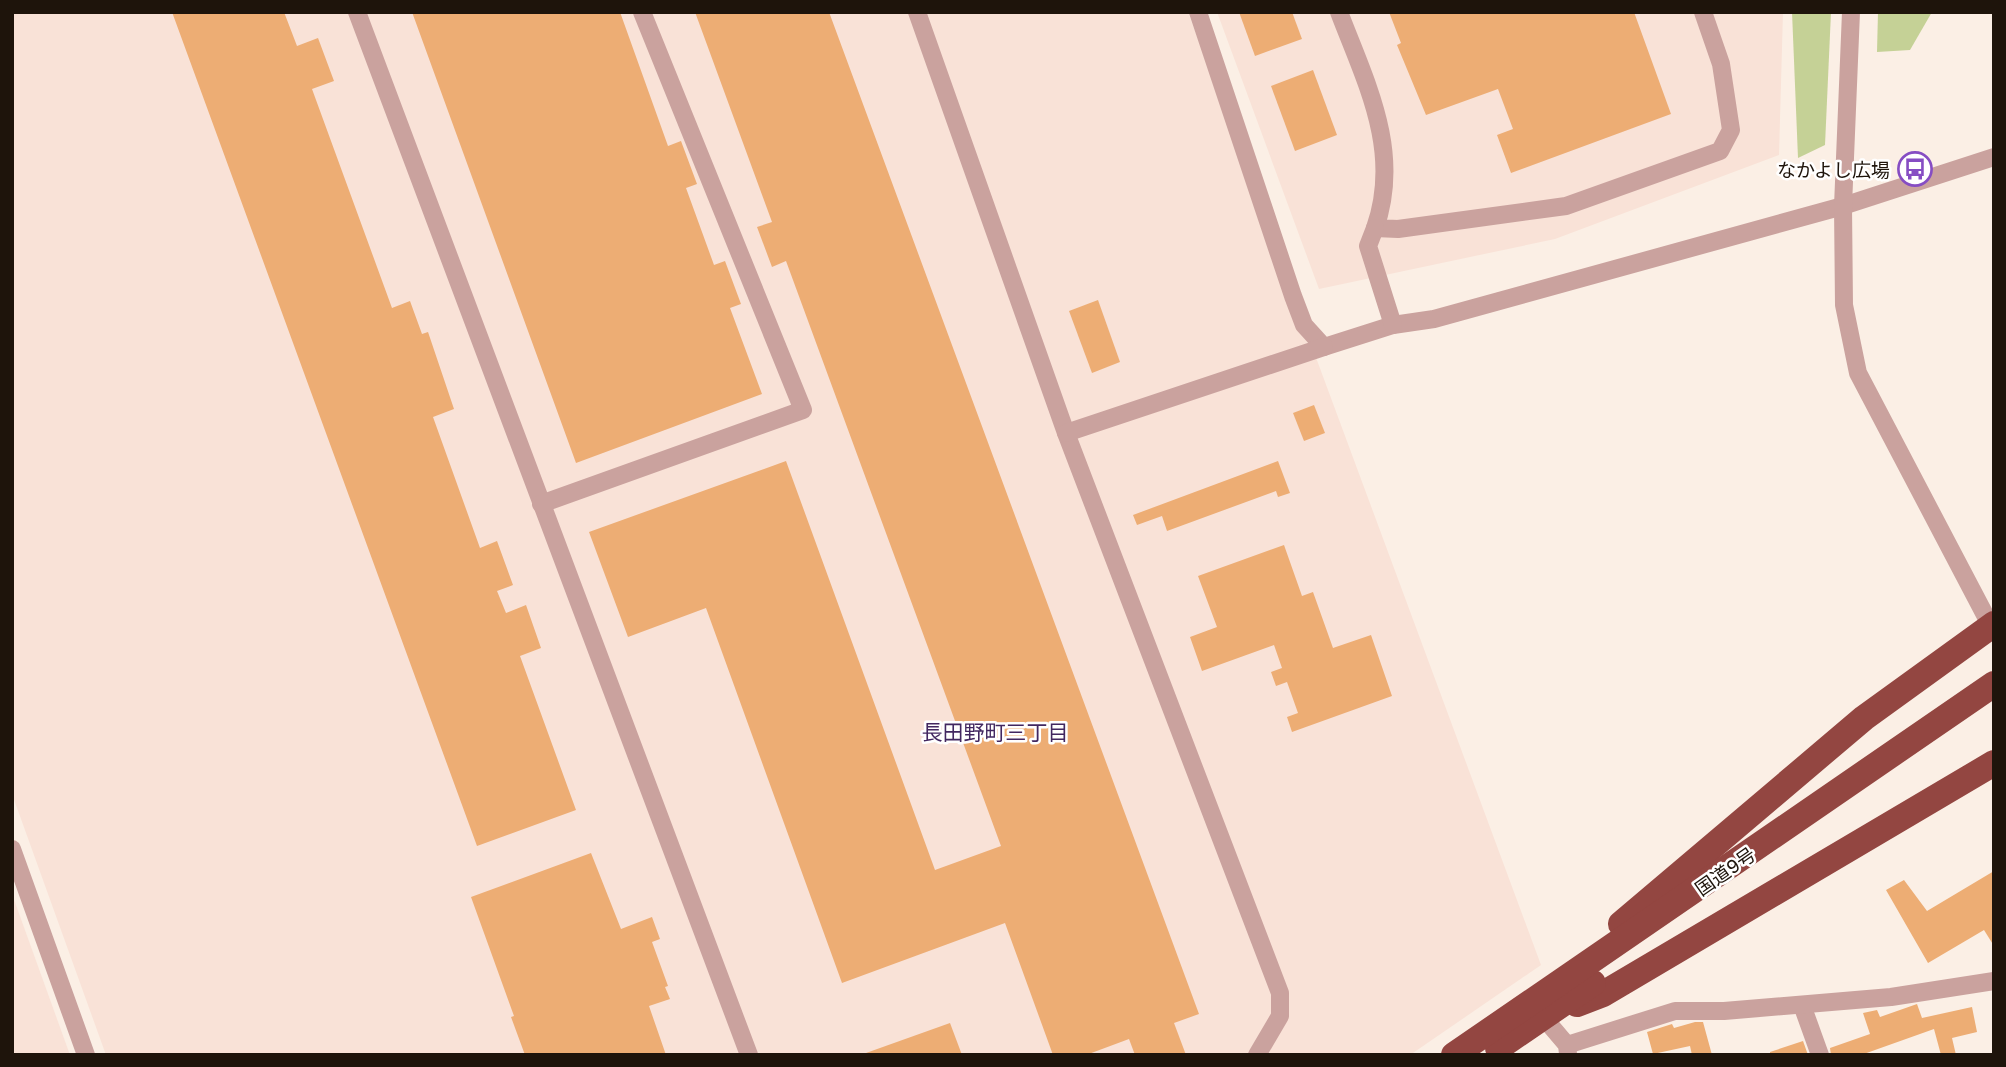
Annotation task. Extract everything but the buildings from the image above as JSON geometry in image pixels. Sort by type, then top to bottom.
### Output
[{"type":"highway","points":[[1507,1020],[1864,718],[1993,627]]},
{"type":"highway","name":"国道9号","points":[[1488,1055],[1981,707],[1994,684]]},
{"type":"highway","name":"国道9号","points":[[1454,1055],[1981,707]]},
{"type":"highway","points":[[1544,1018],[1603,994],[1994,763]]},
{"type":"street","points":[[357,12],[749,1055]]},
{"type":"street","points":[[541,504],[803,410],[642,12]]},
{"type":"street","points":[[917,12],[1066,433],[1280,993],[1280,1016],[1257,1055]]},
{"type":"street","points":[[1198,12],[1304,326],[1324,347]]},
{"type":"street","points":[[1339,12],[1378,117],[1386,157],[1386,180],[1368,246],[1393,325]]},
{"type":"street","points":[[1375,228],[1398,229],[1566,206],[1720,151],[1731,130],[1721,64],[1703,12]]},
{"type":"street","points":[[1851,12],[1843,205],[1844,305],[1857,373],[1993,627]]},
{"type":"street","points":[[1066,433],[1393,325],[1434,319],[1843,205],[1994,157]]},
{"type":"street","points":[[12,849],[86,1055]]},
{"type":"street","points":[[1544,1018],[1568,1050],[1675,1011],[1891,998],[1994,981]]},
{"type":"street","points":[[1801,1005],[1819,1055]]},
{"type":"shaded area","points":[[12,12],[1188,12],[1541,965],[1410,1055],[106,1055],[12,794]]},
{"type":"shaded area","points":[[1217,12],[1783,12],[1779,155],[1555,239],[1319,289]]},
{"type":"shaded area","points":[[12,894],[70,1055],[12,1055]]},
{"type":"green space","points":[[1792,12],[1831,12],[1825,145],[1798,158]]},
{"type":"green space","points":[[1878,12],[1932,12],[1910,50],[1877,52]]},
{"type":"place","name":"なかよし広場","points":[[1915,169]]},
{"type":"district","name":"長田野町三丁目","points":[[995,732]]}]
